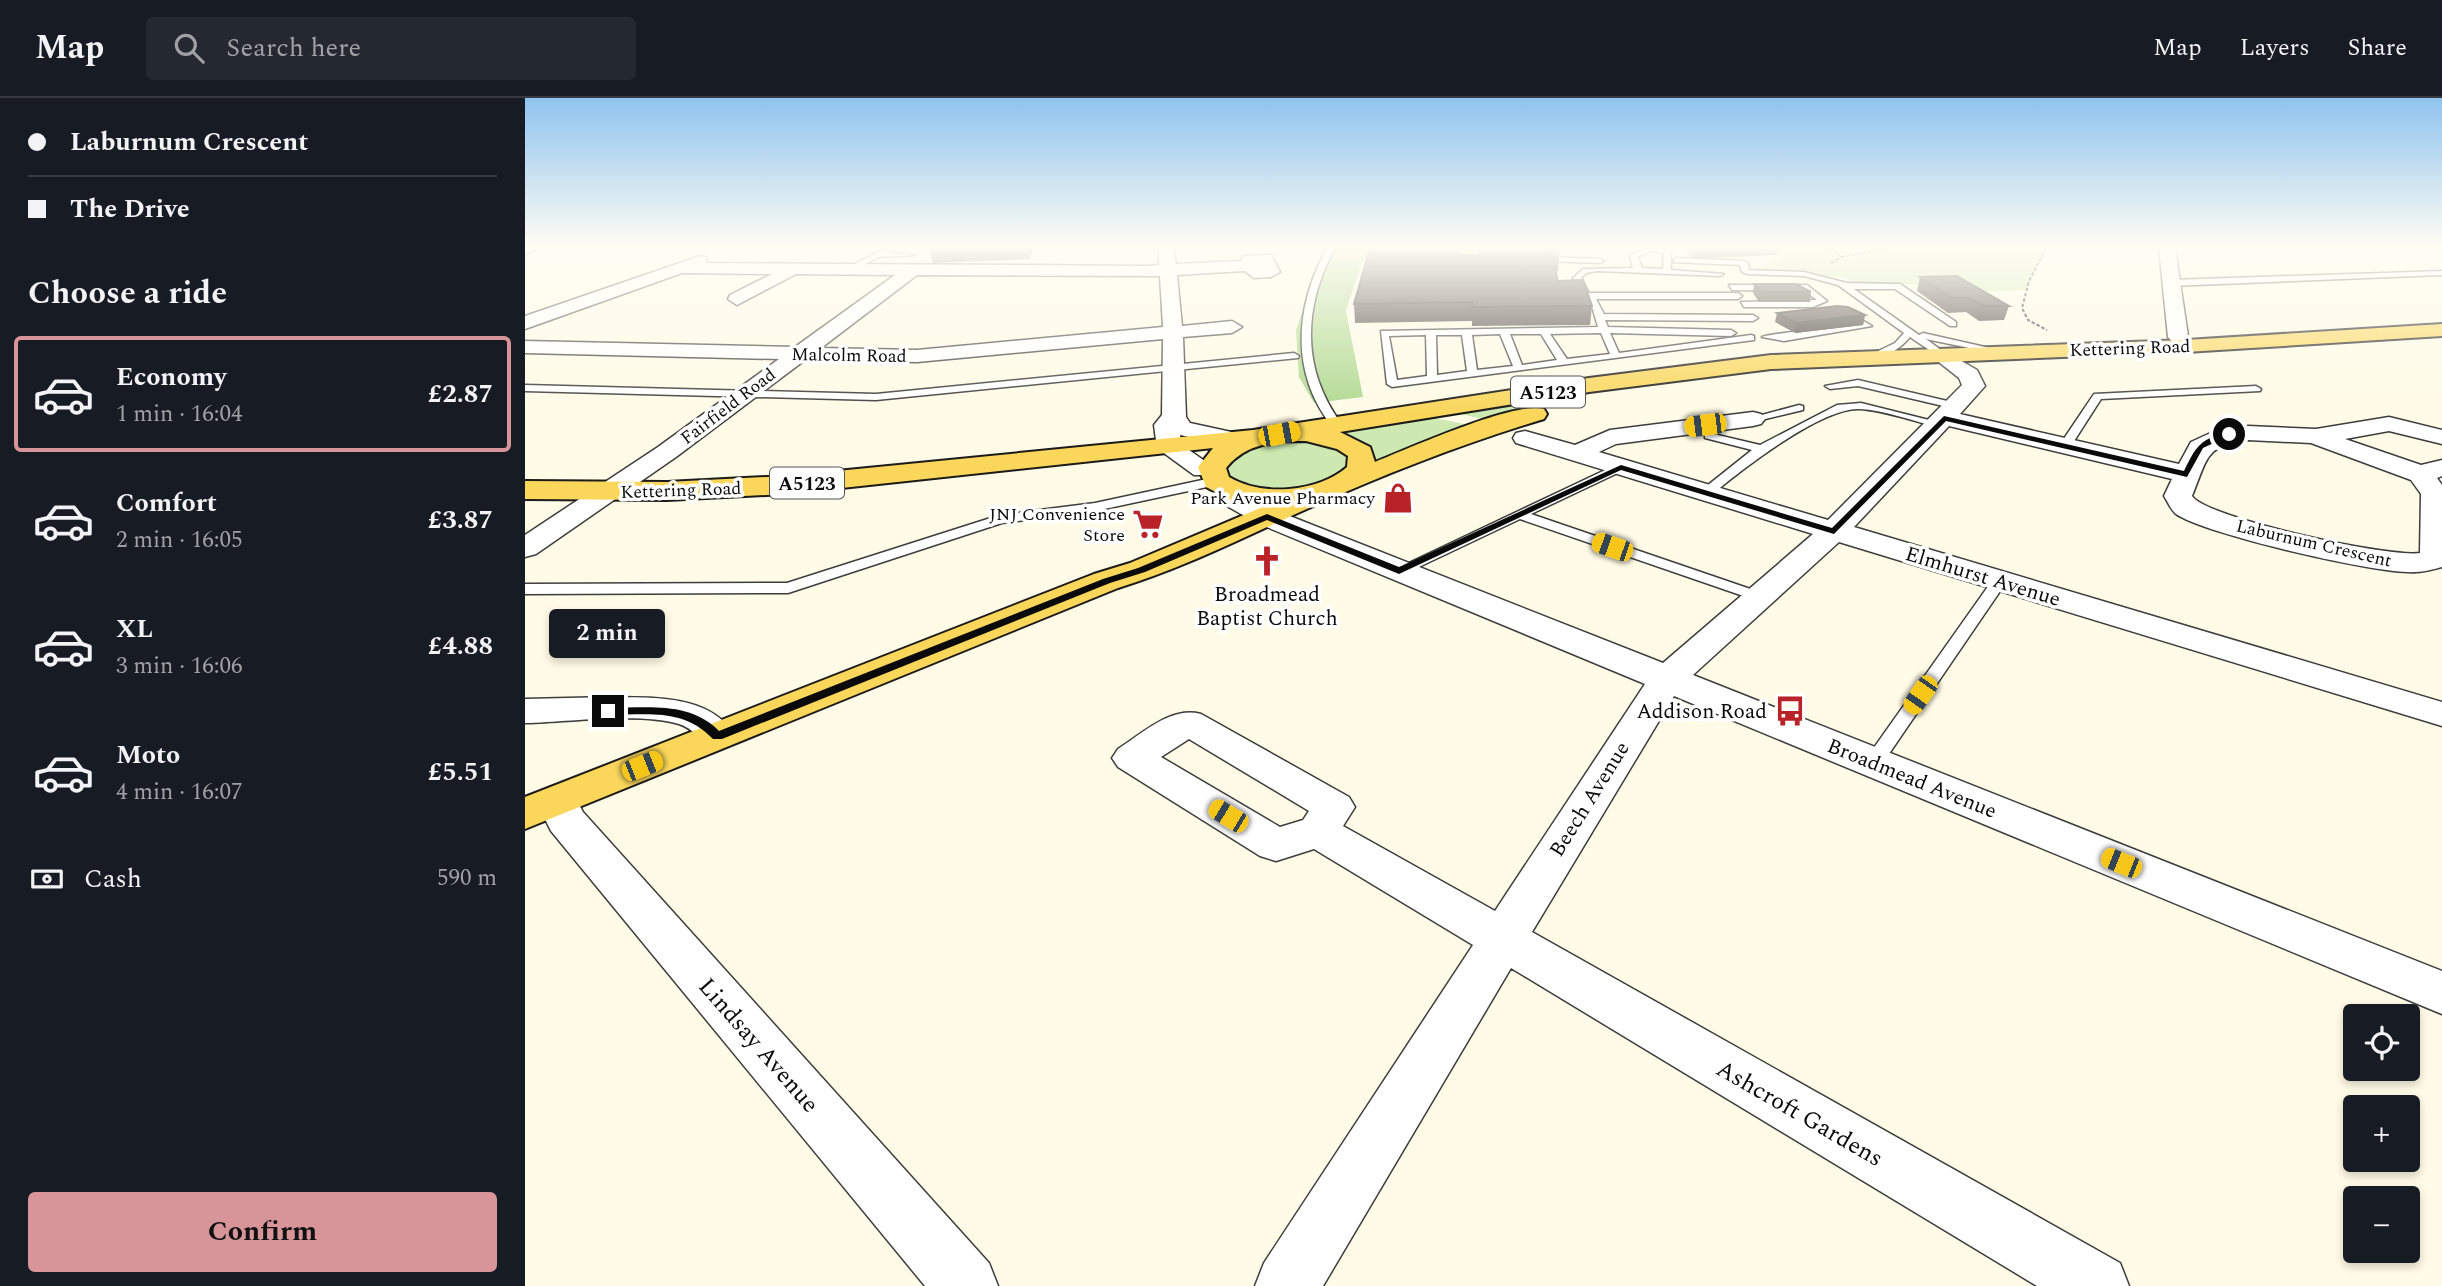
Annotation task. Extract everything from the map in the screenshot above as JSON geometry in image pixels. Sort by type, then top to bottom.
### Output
[{"type":"main road","name":"Kettering Road","points":[[525,490],[610,492],[786,485],[1272,435],[1335,423],[1720,368],[1874,357],[2186,346],[2436,333]]},
{"type":"main road","name":"Kettering Road","points":[[1088,453],[1131,454],[1258,496],[1304,495],[1335,486],[1491,427],[1597,397],[1818,360]]},
{"type":"main road","name":"Kettering Road","points":[[1404,414],[1450,416],[1491,427]]},
{"type":"main road","points":[[541,807],[1107,581],[1142,570],[1267,517],[1359,472],[1363,463],[1361,453],[1353,445],[1326,436],[1272,435],[1243,442],[1217,457],[1212,467],[1216,481],[1219,520],[1107,581]]},
{"type":"street","points":[[525,323],[579,303]]},
{"type":"street","name":"Fairfield Road","points":[[525,548],[610,492],[743,394],[856,303]]},
{"type":"street","points":[[1171,303],[1174,417],[1181,428],[1227,438]]},
{"type":"street","points":[[2174,303],[2178,337],[2186,346]]},
{"type":"street","name":"Malcolm Road","points":[[525,347],[917,356],[1232,327]]},
{"type":"street","name":"Beech Avenue","points":[[1287,1286],[1667,679],[1834,531],[1974,386],[1973,381],[1941,355]]},
{"type":"street","points":[[1946,416],[2187,474]]},
{"type":"street","points":[[1174,417],[1166,425],[1170,449],[1216,481]]},
{"type":"street","points":[[1576,454],[1610,437],[1752,419]]},
{"type":"street","name":"Laburnum Crescent","points":[[2316,436],[2431,471],[2435,494],[2436,552],[2428,562],[2409,564],[2372,559],[2196,513],[2179,502],[2178,496],[2200,447],[2217,437],[2248,433],[2316,436],[2389,424],[2442,437]]},
{"type":"street","name":"Elmhurst Avenue","points":[[1525,438],[2442,714]]},
{"type":"street","name":"Broadmead Avenue","points":[[1216,481],[1267,517],[2442,993]]},
{"type":"street","points":[[525,711],[664,711],[689,715],[703,721],[717,736]]},
{"type":"street","name":"Lindsay Avenue","points":[[541,807],[566,820],[965,1286]]},
{"type":"street","name":"Ashcroft Gardens","points":[[1318,831],[2098,1286]]},
{"type":"lane","points":[[1314,303],[1309,319],[1306,359],[1322,407],[1335,423]]},
{"type":"lane","points":[[1594,303],[1616,356]]},
{"type":"lane","points":[[1597,306],[1643,303]]},
{"type":"lane","points":[[1600,317],[1701,303]]},
{"type":"lane","points":[[1742,303],[1749,333]]},
{"type":"lane","points":[[1764,303],[1813,315]]},
{"type":"lane","points":[[1856,303],[1877,308]]},
{"type":"lane","points":[[1871,303],[1941,355]]},
{"type":"lane","points":[[1923,303],[1953,324]]},
{"type":"lane","points":[[1749,333],[1616,356],[1392,384],[1384,332],[1767,332],[1767,337],[1784,338],[1867,326],[1842,314],[1825,310],[1800,312]]},
{"type":"lane","points":[[1544,331],[1564,363]]},
{"type":"lane","points":[[1431,332],[1432,379]]},
{"type":"lane","points":[[1911,333],[2005,352]]},
{"type":"lane","points":[[1874,357],[1898,345],[1911,333]]},
{"type":"lane","points":[[1467,334],[1473,374]]},
{"type":"lane","points":[[1505,334],[1519,369]]},
{"type":"lane","points":[[525,388],[876,397],[1294,356]]},
{"type":"lane","points":[[1830,386],[1858,383],[1946,416]]},
{"type":"lane","points":[[2065,446],[2098,396],[2256,389]]},
{"type":"lane","points":[[1705,493],[1761,449],[1849,404],[1946,416]]},
{"type":"lane","points":[[1752,419],[1799,408]]},
{"type":"lane","points":[[1709,435],[1761,449]]},
{"type":"lane","points":[[1399,571],[1621,467]]},
{"type":"lane","points":[[525,589],[788,588],[1000,519],[1095,507],[1216,481]]},
{"type":"lane","points":[[1519,514],[1760,597]]},
{"type":"lane","points":[[1873,763],[1999,581]]},
{"type":"path","points":[[2023,303],[2022,311],[2025,317],[2052,332],[2103,349]]},
{"type":"green space","points":[[1305,303],[1348,303],[1346,311],[1363,397],[1314,403],[1299,377],[1296,330]]},
{"type":"green space","points":[[1597,388],[1602,391],[1486,420],[1453,412]]},
{"type":"green space","points":[[1435,418],[1469,425],[1375,462],[1364,443],[1333,432]]},
{"type":"green space","points":[[1310,438],[1345,452],[1347,465],[1322,483],[1306,488],[1271,490],[1254,487],[1227,473],[1225,466],[1253,444]]},
{"type":"building","points":[[1472,303],[1591,303],[1592,306],[1472,307]]},
{"type":"building","points":[[1979,303],[2005,303],[2009,306],[1983,306]]},
{"type":"building","points":[[1848,307],[1865,315],[1796,323],[1777,313]]},
{"type":"place","name":"Park Avenue Pharmacy","points":[[1398,498]]},
{"type":"place","name":"JNJ Convenience Store","points":[[1148,524]]},
{"type":"place","name":"Broadmead Baptist Church","points":[[1267,561]]},
{"type":"place","name":"Addison Road","points":[[1790,711]]},
{"type":"route","points":[[608,711],[664,711],[689,715],[703,721],[717,736],[1107,581],[1142,570],[1267,517],[1399,571],[1621,467],[1834,531],[1944,418],[2187,474],[2200,447],[2206,441],[2229,434]]}]
